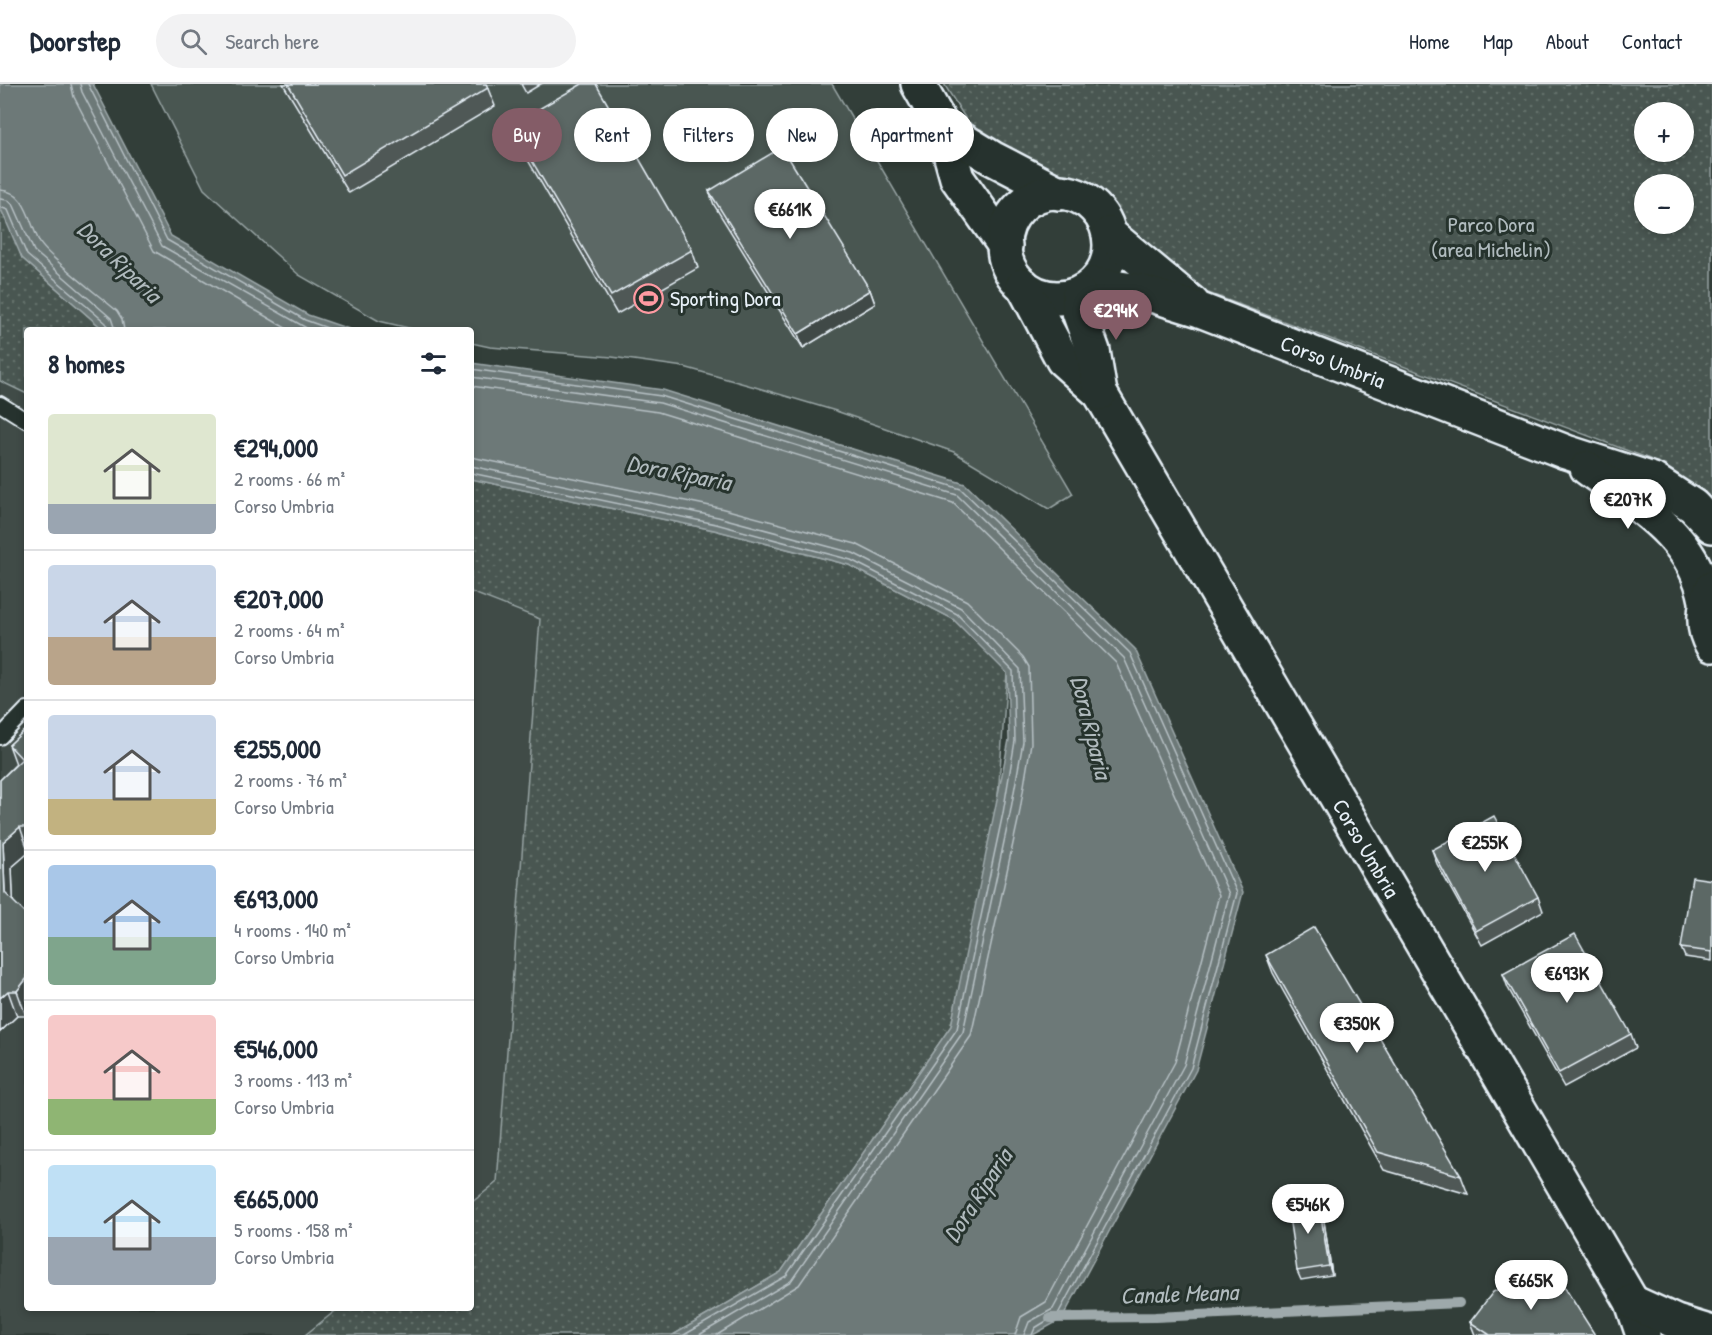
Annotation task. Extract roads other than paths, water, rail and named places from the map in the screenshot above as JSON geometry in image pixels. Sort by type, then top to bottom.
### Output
[{"type":"street","points":[[918,84],[932,108]]},
{"type":"street","points":[[974,147],[1059,192],[1080,197],[1094,207],[1105,221],[1109,234],[1110,255],[1104,270],[1087,289],[1065,298],[1048,298],[1023,285],[1010,270],[1005,246],[1009,224],[1017,210],[1031,199],[1059,192]]},
{"type":"street","points":[[953,162],[957,178],[1005,246]]},
{"type":"street","name":"Corso Umbria","points":[[1109,234],[1200,310]]},
{"type":"street","name":"Corso Umbria","points":[[1023,285],[1063,360],[1100,393],[1632,1302],[1643,1335]]},
{"type":"street","name":"Corso Umbria","points":[[1100,393],[1093,351],[1079,312],[1087,289],[1139,291],[1200,310],[1566,452],[1653,480],[1693,506],[1712,526]]},
{"type":"street","name":"Corso Umbria","points":[[1566,452],[1671,531],[1694,562],[1709,595],[1704,618],[1712,645]]},
{"type":"street","points":[[1632,1302],[1712,1333]]},
{"type":"lane","points":[[0,404],[24,419]]},
{"type":"lane","points":[[0,737],[24,712]]},
{"type":"water","name":"Dora Riparia","points":[[0,84],[93,84],[171,236],[308,315],[343,327],[101,327],[22,258],[0,207]]},
{"type":"water","name":"Dora Riparia","points":[[474,363],[663,390],[965,484],[1135,649],[1243,892],[1196,1070],[1062,1319],[1033,1335],[673,1335],[781,1272],[951,1026],[1009,740],[1007,673],[953,619],[849,565],[714,530],[474,480]]},
{"type":"waterway","name":"Canale Meana","points":[[1050,1318],[1155,1317],[1459,1303]]},
{"type":"place","name":"Sporting Dora","points":[[649,298]]},
{"type":"park label","name":"Parco Dora (area Michelin)","points":[[1491,236]]}]
